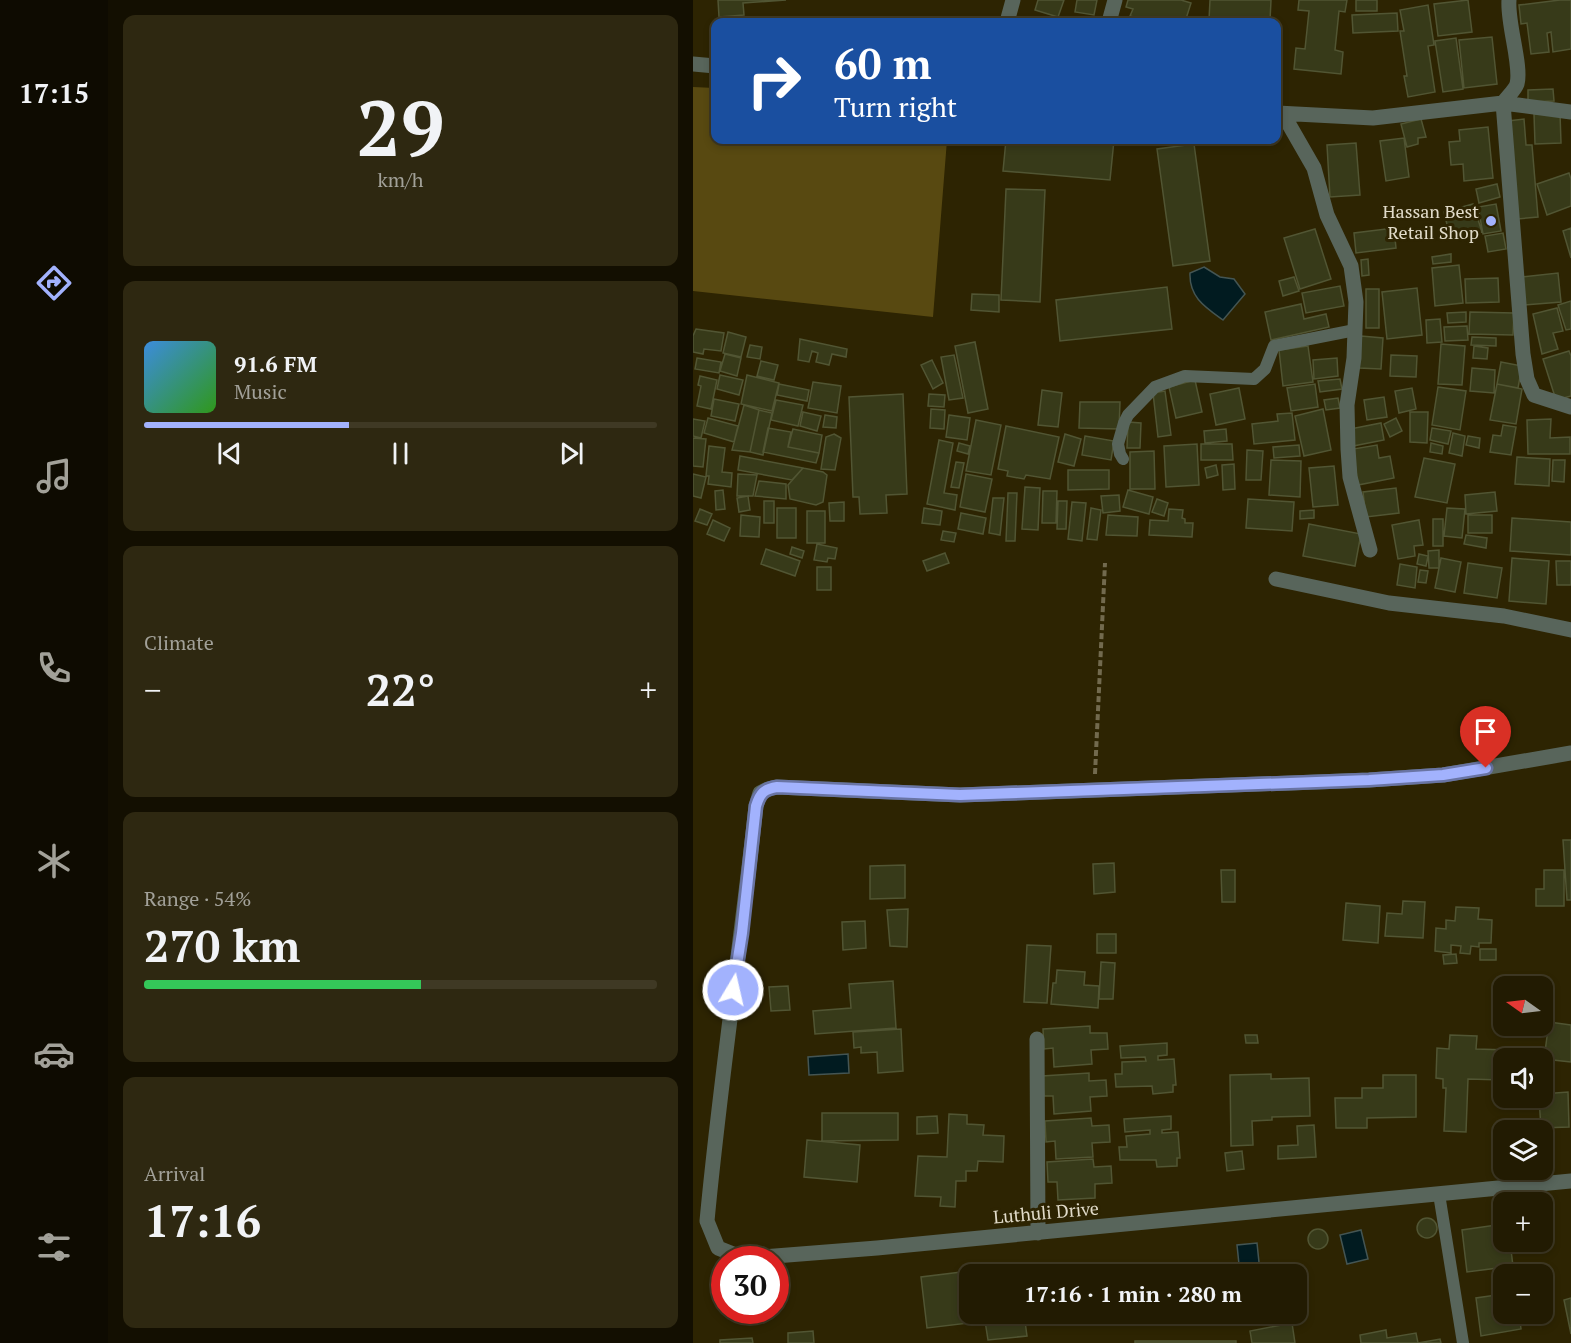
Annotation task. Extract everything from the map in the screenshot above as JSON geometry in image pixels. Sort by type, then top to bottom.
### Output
[{"type":"street","points":[[1008,18],[1013,0]]},
{"type":"street","points":[[1110,18],[1115,0]]},
{"type":"street","points":[[1509,0],[1508,10],[1517,69],[1517,84],[1503,102],[1523,354],[1527,379],[1534,395],[1571,407]]},
{"type":"street","points":[[693,64],[711,66]]},
{"type":"street","points":[[1281,113],[1373,118],[1503,102],[1571,112]]},
{"type":"street","points":[[1281,115],[1314,168],[1327,215],[1351,266],[1356,302],[1354,358],[1347,405],[1348,449],[1350,477],[1370,550]]},
{"type":"street","points":[[1276,579],[1389,603],[1504,616],[1571,630]]},
{"type":"street","points":[[1094,790],[1380,780],[1443,775],[1571,753]]},
{"type":"street","name":"Luthuli Drive","points":[[1094,790],[960,795],[777,787],[760,794],[756,806],[707,1221],[718,1248],[738,1256],[762,1257],[1038,1233],[1571,1181]]},
{"type":"street","points":[[1037,1039],[1038,1233]]},
{"type":"lane","points":[[1123,459],[1118,444],[1124,423],[1128,415],[1155,387],[1185,376],[1254,379],[1265,369],[1274,346],[1355,330]]},
{"type":"lane","points":[[1439,1194],[1464,1343]]},
{"type":"path","points":[[1094,790],[1105,563]]},
{"type":"shaded area","points":[[693,87],[711,88],[711,144],[947,144],[933,317],[693,291]]},
{"type":"water","points":[[1204,267],[1220,277],[1234,279],[1245,294],[1223,320],[1199,301],[1192,289],[1190,273]]},
{"type":"water","points":[[848,1054],[849,1073],[809,1075],[808,1057]]},
{"type":"water","points":[[1361,1230],[1368,1259],[1347,1264],[1340,1235]]},
{"type":"water","points":[[1257,1243],[1259,1264],[1239,1264],[1237,1245]]},
{"type":"building","points":[[718,0],[786,0],[743,3],[744,15],[719,17]]},
{"type":"building","points":[[1038,0],[1064,0],[1058,17],[1035,10]]},
{"type":"building","points":[[1077,0],[1097,0],[1094,15],[1075,12]]},
{"type":"building","points":[[1128,0],[1181,0],[1191,3],[1186,18],[1134,18],[1130,16],[1133,9],[1126,7]]},
{"type":"building","points":[[1210,0],[1271,0],[1270,18],[1209,18]]},
{"type":"building","points":[[1299,0],[1347,0],[1345,12],[1339,11],[1335,50],[1343,52],[1341,74],[1294,69],[1296,48],[1305,49],[1309,11],[1298,10]]},
{"type":"building","points":[[1356,0],[1377,0],[1377,11],[1356,11]]},
{"type":"building","points":[[1468,0],[1472,32],[1438,36],[1434,4]]},
{"type":"building","points":[[1571,0],[1571,49],[1553,52],[1551,32],[1547,33],[1549,52],[1531,54],[1527,23],[1521,24],[1519,5]]},
{"type":"building","points":[[1428,5],[1434,45],[1428,46],[1435,92],[1408,97],[1400,31],[1404,31],[1400,10]]},
{"type":"building","points":[[1397,13],[1398,31],[1353,33],[1352,15]]},
{"type":"building","points":[[1492,37],[1497,84],[1464,88],[1459,40]]},
{"type":"building","points":[[1456,38],[1463,89],[1443,92],[1435,41]]},
{"type":"building","points":[[1553,89],[1554,101],[1528,102],[1528,90]]},
{"type":"building","points":[[1560,113],[1561,143],[1535,144],[1534,114]]},
{"type":"building","points":[[1421,119],[1426,137],[1418,138],[1418,144],[1407,147],[1401,124]]},
{"type":"building","points":[[1524,119],[1526,145],[1532,145],[1538,217],[1517,219],[1508,121]]},
{"type":"building","points":[[1488,127],[1493,178],[1464,181],[1463,164],[1451,165],[1449,142],[1460,141],[1459,130]]},
{"type":"building","points":[[1404,138],[1409,177],[1386,181],[1380,141]]},
{"type":"building","points":[[1356,143],[1360,195],[1330,197],[1327,145]]},
{"type":"building","points":[[1006,144],[1114,144],[1110,180],[1003,171]]},
{"type":"building","points":[[1194,144],[1210,261],[1173,266],[1157,149]]},
{"type":"building","points":[[1569,173],[1571,206],[1547,215],[1537,184]]},
{"type":"building","points":[[1497,184],[1500,197],[1479,203],[1476,189]]},
{"type":"building","points":[[1006,189],[1045,190],[1040,302],[1001,300]]},
{"type":"building","points":[[1473,204],[1482,232],[1451,241],[1444,212]]},
{"type":"building","points":[[1496,204],[1501,231],[1483,234],[1478,207]]},
{"type":"building","points":[[1394,228],[1396,248],[1356,253],[1354,233]]},
{"type":"building","points":[[1571,228],[1571,258],[1563,231]]},
{"type":"building","points":[[1315,229],[1331,279],[1300,289],[1284,238]]},
{"type":"building","points":[[1503,233],[1506,249],[1488,252],[1485,236]]},
{"type":"building","points":[[1451,254],[1451,262],[1433,264],[1432,257]]},
{"type":"building","points":[[1368,259],[1369,275],[1362,276],[1361,260]]},
{"type":"building","points":[[1459,265],[1463,303],[1435,306],[1432,268]]},
{"type":"building","points":[[1558,273],[1561,302],[1524,305],[1521,277]]},
{"type":"building","points":[[1294,277],[1299,291],[1283,296],[1279,281]]},
{"type":"building","points":[[1498,278],[1499,302],[1466,303],[1465,279]]},
{"type":"building","points":[[1340,286],[1344,306],[1306,313],[1302,293]]},
{"type":"building","points":[[1167,287],[1172,329],[1060,341],[1056,300]]},
{"type":"building","points":[[1417,288],[1422,335],[1387,339],[1382,292]]},
{"type":"building","points":[[1366,289],[1379,289],[1379,328],[1366,328]]},
{"type":"building","points":[[972,294],[999,295],[999,312],[971,310]]},
{"type":"building","points":[[1571,301],[1571,329],[1566,330],[1558,305]]},
{"type":"building","points":[[1301,304],[1304,319],[1326,314],[1329,327],[1271,340],[1265,312]]},
{"type":"building","points":[[1557,308],[1563,331],[1553,333],[1558,349],[1542,354],[1533,314]]},
{"type":"building","points":[[1466,312],[1466,322],[1448,323],[1447,313]]},
{"type":"building","points":[[1470,312],[1514,313],[1513,335],[1469,334]]},
{"type":"building","points":[[1440,319],[1442,342],[1427,343],[1426,320]]},
{"type":"building","points":[[1467,326],[1468,340],[1445,341],[1444,327]]},
{"type":"building","points":[[696,329],[724,333],[721,351],[704,349],[703,354],[693,352],[693,336]]},
{"type":"building","points":[[728,332],[746,337],[741,357],[723,353]]},
{"type":"building","points":[[1361,336],[1383,338],[1381,369],[1359,368]]},
{"type":"building","points":[[1472,337],[1496,338],[1496,346],[1471,345]]},
{"type":"building","points":[[800,339],[847,349],[846,357],[832,354],[829,365],[816,362],[818,353],[812,351],[809,362],[798,360]]},
{"type":"building","points":[[975,342],[988,409],[968,413],[955,346]]},
{"type":"building","points":[[1441,344],[1465,346],[1462,385],[1438,384]]},
{"type":"building","points":[[750,345],[762,347],[760,359],[747,357]]},
{"type":"building","points":[[1308,346],[1313,382],[1283,386],[1279,350]]},
{"type":"building","points":[[1474,346],[1488,348],[1487,359],[1473,358]]},
{"type":"building","points":[[1569,351],[1571,396],[1556,400],[1543,359]]},
{"type":"building","points":[[725,354],[741,358],[737,376],[720,371]]},
{"type":"building","points":[[954,355],[963,398],[949,400],[941,357]]},
{"type":"building","points":[[1391,355],[1417,356],[1416,377],[1390,376]]},
{"type":"building","points":[[697,358],[721,362],[719,373],[695,369]]},
{"type":"building","points":[[1337,358],[1338,376],[1314,379],[1313,360]]},
{"type":"building","points":[[932,360],[943,383],[933,389],[921,365]]},
{"type":"building","points":[[761,361],[778,365],[774,380],[757,376]]},
{"type":"building","points":[[1501,362],[1522,366],[1518,388],[1497,384]]},
{"type":"building","points":[[1472,368],[1495,370],[1494,393],[1470,391]]},
{"type":"building","points":[[720,375],[743,380],[739,395],[717,389]]},
{"type":"building","points":[[747,375],[779,383],[772,411],[741,404]]},
{"type":"building","points":[[700,376],[717,380],[711,409],[697,406],[701,386],[698,385]]},
{"type":"building","points":[[1340,379],[1342,389],[1320,392],[1318,381]]},
{"type":"building","points":[[1195,380],[1202,412],[1176,418],[1169,387]]},
{"type":"building","points":[[813,382],[841,386],[837,413],[808,408]]},
{"type":"building","points":[[779,384],[809,390],[807,401],[777,395]]},
{"type":"building","points":[[1315,384],[1318,407],[1291,411],[1287,388]]},
{"type":"building","points":[[1497,384],[1522,389],[1516,424],[1490,420]]},
{"type":"building","points":[[1438,387],[1466,391],[1460,430],[1432,425]]},
{"type":"building","points":[[1239,388],[1245,419],[1216,425],[1210,394]]},
{"type":"building","points":[[1412,388],[1416,409],[1399,413],[1395,391]]},
{"type":"building","points":[[1042,390],[1062,393],[1058,427],[1038,425]]},
{"type":"building","points":[[1165,391],[1171,435],[1158,437],[1153,393]]},
{"type":"building","points":[[903,394],[907,494],[886,495],[887,513],[860,514],[859,497],[853,497],[849,397]]},
{"type":"building","points":[[929,394],[945,395],[944,407],[928,406]]},
{"type":"building","points":[[1384,397],[1387,417],[1367,420],[1364,400]]},
{"type":"building","points":[[1338,398],[1340,408],[1326,410],[1324,400]]},
{"type":"building","points":[[714,399],[739,404],[735,421],[711,416]]},
{"type":"building","points":[[776,400],[803,405],[798,426],[771,420]]},
{"type":"building","points":[[1080,402],[1120,402],[1119,429],[1079,428]]},
{"type":"building","points":[[744,405],[759,410],[750,452],[732,450]]},
{"type":"building","points":[[931,409],[945,410],[944,429],[930,428]]},
{"type":"building","points":[[1323,409],[1331,450],[1304,456],[1295,416]]},
{"type":"building","points":[[759,410],[772,413],[763,455],[750,452]]},
{"type":"building","points":[[803,412],[821,416],[817,431],[800,426]]},
{"type":"building","points":[[1410,412],[1428,412],[1427,443],[1410,442]]},
{"type":"building","points":[[1292,413],[1295,440],[1254,444],[1252,424],[1278,421],[1277,414]]},
{"type":"building","points":[[825,415],[837,417],[836,428],[823,427]]},
{"type":"building","points":[[949,415],[970,418],[967,440],[946,437]]},
{"type":"building","points":[[708,418],[738,426],[734,442],[704,433]]},
{"type":"building","points":[[1396,418],[1402,431],[1390,437],[1384,424]]},
{"type":"building","points":[[693,419],[705,421],[701,438],[693,436]]},
{"type":"building","points":[[1551,419],[1550,438],[1570,437],[1570,454],[1528,454],[1527,420]]},
{"type":"building","points":[[976,420],[1001,425],[991,475],[966,471]]},
{"type":"building","points":[[1128,422],[1141,423],[1140,448],[1127,448]]},
{"type":"building","points":[[1381,423],[1384,440],[1353,446],[1350,429]]},
{"type":"building","points":[[1503,425],[1516,427],[1511,455],[1490,452],[1493,435],[1501,436]]},
{"type":"building","points":[[1006,426],[1059,437],[1050,479],[1026,475],[1024,479],[1007,476],[1008,471],[998,469]]},
{"type":"building","points":[[768,428],[791,432],[788,447],[819,453],[816,463],[763,452]]},
{"type":"building","points":[[1432,428],[1451,431],[1448,444],[1430,440]]},
{"type":"building","points":[[793,429],[822,435],[819,453],[788,447]]},
{"type":"building","points":[[1226,429],[1227,441],[1205,443],[1204,431]]},
{"type":"building","points":[[1453,433],[1465,436],[1462,456],[1449,453]]},
{"type":"building","points":[[834,434],[841,438],[835,470],[821,469],[826,437]]},
{"type":"building","points":[[1065,434],[1081,439],[1074,466],[1058,462]]},
{"type":"building","points":[[1085,436],[1114,441],[1111,460],[1082,455]]},
{"type":"building","points":[[1468,436],[1480,438],[1479,448],[1466,445]]},
{"type":"building","points":[[693,438],[706,439],[703,467],[693,466]]},
{"type":"building","points":[[939,440],[953,443],[944,493],[957,495],[955,510],[927,504]]},
{"type":"building","points":[[959,443],[970,446],[968,454],[957,451]]},
{"type":"building","points":[[1431,443],[1443,446],[1442,454],[1430,452]]},
{"type":"building","points":[[1197,444],[1199,485],[1166,487],[1164,446]]},
{"type":"building","points":[[1201,444],[1232,444],[1233,460],[1201,460]]},
{"type":"building","points":[[1299,445],[1300,456],[1274,458],[1273,447]]},
{"type":"building","points":[[1377,445],[1379,458],[1390,456],[1394,478],[1358,485],[1353,449]]},
{"type":"building","points":[[709,446],[725,448],[722,472],[732,473],[731,487],[708,484],[709,476],[706,476]]},
{"type":"building","points":[[1247,450],[1263,451],[1261,480],[1246,480]]},
{"type":"building","points":[[1154,451],[1155,489],[1130,489],[1130,452]]},
{"type":"building","points":[[740,456],[803,468],[792,480],[738,470]]},
{"type":"building","points":[[1517,457],[1550,459],[1549,486],[1515,484]]},
{"type":"building","points":[[1424,458],[1455,464],[1447,503],[1415,497]]},
{"type":"building","points":[[1271,460],[1301,461],[1300,497],[1269,495]]},
{"type":"building","points":[[1553,460],[1565,460],[1564,482],[1552,481]]},
{"type":"building","points":[[956,462],[964,463],[959,488],[951,487]]},
{"type":"building","points":[[1234,464],[1235,489],[1223,490],[1222,465]]},
{"type":"building","points":[[1216,465],[1218,475],[1207,478],[1205,468]]},
{"type":"building","points":[[1334,466],[1338,505],[1313,507],[1309,468]]},
{"type":"building","points":[[803,468],[827,475],[823,502],[816,505],[790,499],[788,485]]},
{"type":"building","points":[[1068,470],[1109,470],[1109,489],[1068,490]]},
{"type":"building","points":[[693,474],[706,477],[701,498],[693,496]]},
{"type":"building","points":[[738,474],[757,475],[753,496],[737,496]]},
{"type":"building","points":[[966,474],[992,479],[985,512],[960,507]]},
{"type":"building","points":[[759,481],[786,484],[786,499],[755,496]]},
{"type":"building","points":[[1025,487],[1040,488],[1038,530],[1022,529]]},
{"type":"building","points":[[1396,488],[1399,513],[1366,517],[1363,492]]},
{"type":"building","points":[[723,490],[725,509],[716,510],[715,491]]},
{"type":"building","points":[[1128,490],[1153,497],[1149,514],[1123,507]]},
{"type":"building","points":[[1043,491],[1057,491],[1056,523],[1042,523]]},
{"type":"building","points":[[1495,492],[1497,511],[1466,514],[1465,495]]},
{"type":"building","points":[[1008,493],[1017,493],[1015,541],[1006,541]]},
{"type":"building","points":[[1119,495],[1120,511],[1103,513],[1101,496]]},
{"type":"building","points":[[748,496],[750,510],[739,512],[737,498]]},
{"type":"building","points":[[993,498],[1004,498],[1000,535],[989,533]]},
{"type":"building","points":[[1157,499],[1168,503],[1164,516],[1152,512]]},
{"type":"building","points":[[1248,499],[1294,502],[1292,531],[1246,528]]},
{"type":"building","points":[[764,501],[774,501],[774,523],[764,523]]},
{"type":"building","points":[[1058,501],[1067,501],[1066,529],[1057,529]]},
{"type":"building","points":[[844,502],[844,521],[830,521],[829,503]]},
{"type":"building","points":[[1072,502],[1086,503],[1082,541],[1068,539]]},
{"type":"building","points":[[777,508],[796,508],[796,538],[777,538]]},
{"type":"building","points":[[924,508],[942,511],[940,525],[922,523]]},
{"type":"building","points":[[1091,508],[1101,510],[1097,540],[1087,539]]},
{"type":"building","points":[[1447,508],[1465,509],[1462,538],[1444,536]]},
{"type":"building","points":[[700,509],[712,514],[707,525],[695,521]]},
{"type":"building","points":[[1169,509],[1183,510],[1182,518],[1185,519],[1185,523],[1193,523],[1192,537],[1149,535],[1150,520],[1168,521]]},
{"type":"building","points":[[1314,510],[1314,518],[1300,519],[1300,511]]},
{"type":"building","points":[[807,511],[825,511],[825,543],[807,543]]},
{"type":"building","points":[[961,513],[986,518],[983,534],[958,529]]},
{"type":"building","points":[[741,515],[760,517],[759,537],[740,536]]},
{"type":"building","points":[[1108,515],[1138,517],[1137,536],[1106,535]]},
{"type":"building","points":[[1468,515],[1492,515],[1492,533],[1468,533]]},
{"type":"building","points":[[1512,518],[1571,522],[1571,555],[1510,551]]},
{"type":"building","points":[[1433,519],[1443,519],[1443,546],[1433,546]]},
{"type":"building","points":[[713,520],[730,528],[724,541],[707,534]]},
{"type":"building","points":[[1419,520],[1423,545],[1414,546],[1415,556],[1398,559],[1392,525]]},
{"type":"building","points":[[1309,524],[1361,534],[1355,566],[1303,556]]},
{"type":"building","points":[[943,531],[956,533],[954,542],[941,540]]},
{"type":"building","points":[[1466,535],[1487,538],[1486,548],[1464,544]]},
{"type":"building","points":[[817,544],[837,548],[835,559],[828,558],[827,562],[814,560]]},
{"type":"building","points":[[792,547],[804,551],[802,558],[790,554]]},
{"type":"building","points":[[766,549],[800,561],[795,576],[761,564]]},
{"type":"building","points":[[1439,550],[1439,568],[1429,568],[1428,551]]},
{"type":"building","points":[[945,553],[949,563],[927,571],[923,561]]},
{"type":"building","points":[[1419,554],[1428,556],[1426,566],[1417,564]]},
{"type":"building","points":[[1441,558],[1461,562],[1455,592],[1435,588]]},
{"type":"building","points":[[1512,558],[1549,561],[1546,604],[1509,601]]},
{"type":"building","points":[[1556,561],[1571,561],[1571,585],[1557,585]]},
{"type":"building","points":[[1468,563],[1502,568],[1497,598],[1464,593]]},
{"type":"building","points":[[1400,564],[1417,567],[1415,588],[1397,585]]},
{"type":"building","points":[[817,567],[831,567],[831,590],[817,590]]},
{"type":"building","points":[[1420,570],[1428,571],[1426,583],[1418,582]]},
{"type":"building","points":[[1563,840],[1571,840],[1571,900],[1567,900]]},
{"type":"building","points":[[1114,863],[1115,892],[1094,894],[1093,864]]},
{"type":"building","points":[[905,865],[905,898],[870,899],[870,866]]},
{"type":"building","points":[[1221,870],[1235,870],[1235,902],[1222,902]]},
{"type":"building","points":[[1544,870],[1564,870],[1564,906],[1536,906],[1536,889],[1544,889]]},
{"type":"building","points":[[1403,901],[1425,902],[1423,938],[1385,936],[1387,913],[1402,914]]},
{"type":"building","points":[[1346,903],[1380,906],[1378,943],[1343,940]]},
{"type":"building","points":[[1456,907],[1479,908],[1478,919],[1492,920],[1491,943],[1479,943],[1479,947],[1471,946],[1470,954],[1460,953],[1461,946],[1451,945],[1451,953],[1435,951],[1436,928],[1446,929],[1446,920],[1455,921]]},
{"type":"building","points":[[908,909],[907,947],[890,946],[887,910]]},
{"type":"building","points":[[865,921],[866,948],[843,950],[842,922]]},
{"type":"building","points":[[1097,934],[1116,934],[1116,953],[1097,953]]},
{"type":"building","points":[[1027,945],[1051,946],[1047,1003],[1024,1002]]},
{"type":"building","points":[[1480,949],[1496,949],[1496,960],[1480,960]]},
{"type":"building","points":[[1456,954],[1457,963],[1444,964],[1443,955]]},
{"type":"building","points":[[1101,962],[1115,963],[1113,999],[1099,999]]},
{"type":"building","points":[[1057,970],[1085,972],[1084,985],[1099,986],[1098,1008],[1051,1004]]},
{"type":"building","points":[[893,981],[896,1028],[815,1034],[813,1011],[851,1008],[849,984]]},
{"type":"building","points":[[788,986],[790,1010],[771,1011],[769,987]]},
{"type":"building","points":[[1553,1023],[1571,1025],[1571,1062],[1553,1060],[1553,1048],[1545,1048],[1547,1036],[1553,1036]]},
{"type":"building","points":[[1090,1026],[1090,1033],[1107,1033],[1108,1049],[1091,1050],[1092,1064],[1054,1067],[1053,1048],[1044,1049],[1043,1029]]},
{"type":"building","points":[[901,1029],[903,1071],[878,1073],[877,1052],[861,1053],[861,1047],[854,1048],[853,1032]]},
{"type":"building","points":[[1245,1035],[1257,1035],[1258,1043],[1246,1043]]},
{"type":"building","points":[[1450,1035],[1477,1036],[1476,1049],[1493,1050],[1493,1080],[1468,1079],[1466,1132],[1444,1131],[1446,1088],[1443,1088],[1443,1079],[1436,1078],[1437,1048],[1449,1049]]},
{"type":"building","points":[[1167,1043],[1167,1055],[1158,1056],[1158,1060],[1174,1059],[1176,1085],[1173,1085],[1173,1092],[1153,1094],[1152,1086],[1116,1087],[1115,1074],[1122,1074],[1122,1062],[1146,1061],[1145,1057],[1121,1058],[1120,1046]]},
{"type":"building","points":[[1089,1073],[1089,1081],[1106,1080],[1107,1096],[1090,1097],[1091,1111],[1054,1114],[1053,1096],[1044,1096],[1042,1076]]},
{"type":"building","points":[[1271,1074],[1271,1079],[1309,1078],[1310,1116],[1272,1117],[1272,1120],[1252,1121],[1253,1145],[1231,1146],[1230,1075]]},
{"type":"building","points":[[1383,1075],[1416,1075],[1416,1117],[1367,1118],[1367,1128],[1336,1128],[1335,1098],[1362,1098],[1362,1088],[1383,1088]]},
{"type":"building","points":[[1568,1092],[1569,1127],[1553,1128],[1553,1120],[1540,1120],[1540,1108],[1553,1108],[1553,1093]]},
{"type":"building","points":[[822,1113],[898,1113],[898,1140],[822,1141]]},
{"type":"building","points":[[949,1114],[967,1115],[967,1124],[984,1125],[983,1135],[1004,1136],[1003,1162],[978,1161],[977,1171],[966,1171],[966,1181],[956,1181],[955,1207],[940,1206],[941,1197],[915,1196],[918,1156],[947,1157]]},
{"type":"building","points":[[937,1116],[938,1133],[917,1134],[917,1117]]},
{"type":"building","points":[[1171,1116],[1171,1129],[1162,1130],[1162,1133],[1178,1132],[1180,1158],[1177,1158],[1177,1166],[1157,1167],[1156,1160],[1120,1160],[1119,1147],[1127,1147],[1126,1136],[1150,1134],[1150,1130],[1125,1132],[1124,1119]]},
{"type":"building","points":[[1091,1118],[1092,1126],[1109,1125],[1110,1142],[1092,1143],[1093,1157],[1056,1159],[1055,1141],[1046,1142],[1045,1121]]},
{"type":"building","points":[[1314,1125],[1316,1157],[1278,1159],[1278,1146],[1298,1145],[1297,1126]]},
{"type":"building","points":[[807,1140],[860,1145],[857,1182],[804,1177]]},
{"type":"building","points":[[1242,1151],[1244,1169],[1227,1171],[1225,1153]]},
{"type":"building","points":[[1093,1159],[1094,1167],[1111,1166],[1112,1183],[1095,1184],[1095,1198],[1058,1200],[1057,1182],[1048,1182],[1047,1162]]},
{"type":"building","points":[[1427,1218],[1434,1221],[1437,1228],[1434,1235],[1427,1238],[1420,1235],[1417,1228],[1420,1221]]},
{"type":"building","points":[[1493,1225],[1493,1252],[1511,1252],[1513,1264],[1493,1264],[1493,1269],[1467,1272],[1462,1230]]},
{"type":"building","points":[[1314,1229],[1322,1229],[1328,1235],[1328,1243],[1322,1249],[1314,1249],[1308,1243],[1308,1235]]},
{"type":"building","points":[[959,1272],[960,1324],[927,1328],[921,1277]]},
{"type":"building","points":[[1493,1295],[1493,1324],[1520,1324],[1521,1329],[1481,1336],[1476,1298]]},
{"type":"building","points":[[1571,1298],[1571,1334],[1564,1300]]},
{"type":"building","points":[[985,1324],[1025,1324],[1027,1336],[988,1340]]},
{"type":"building","points":[[1292,1324],[1295,1343],[1252,1343],[1250,1331]]},
{"type":"building","points":[[1386,1330],[1387,1338],[1416,1333],[1418,1343],[1361,1343],[1360,1335]]},
{"type":"building","points":[[813,1331],[814,1343],[788,1343],[788,1333]]},
{"type":"building","points":[[752,1338],[753,1343],[720,1343],[720,1340]]},
{"type":"building","points":[[1440,1339],[1441,1343],[1418,1343]]},
{"type":"building","points":[[1135,1341],[1236,1341],[1236,1343],[1135,1343]]},
{"type":"place","name":"Hassan Best Retail Shop","points":[[1491,221]]},
{"type":"route","points":[[733,990],[742,933],[756,806],[760,794],[768,789],[777,787],[960,795],[1369,780],[1443,775],[1486,768]]}]
